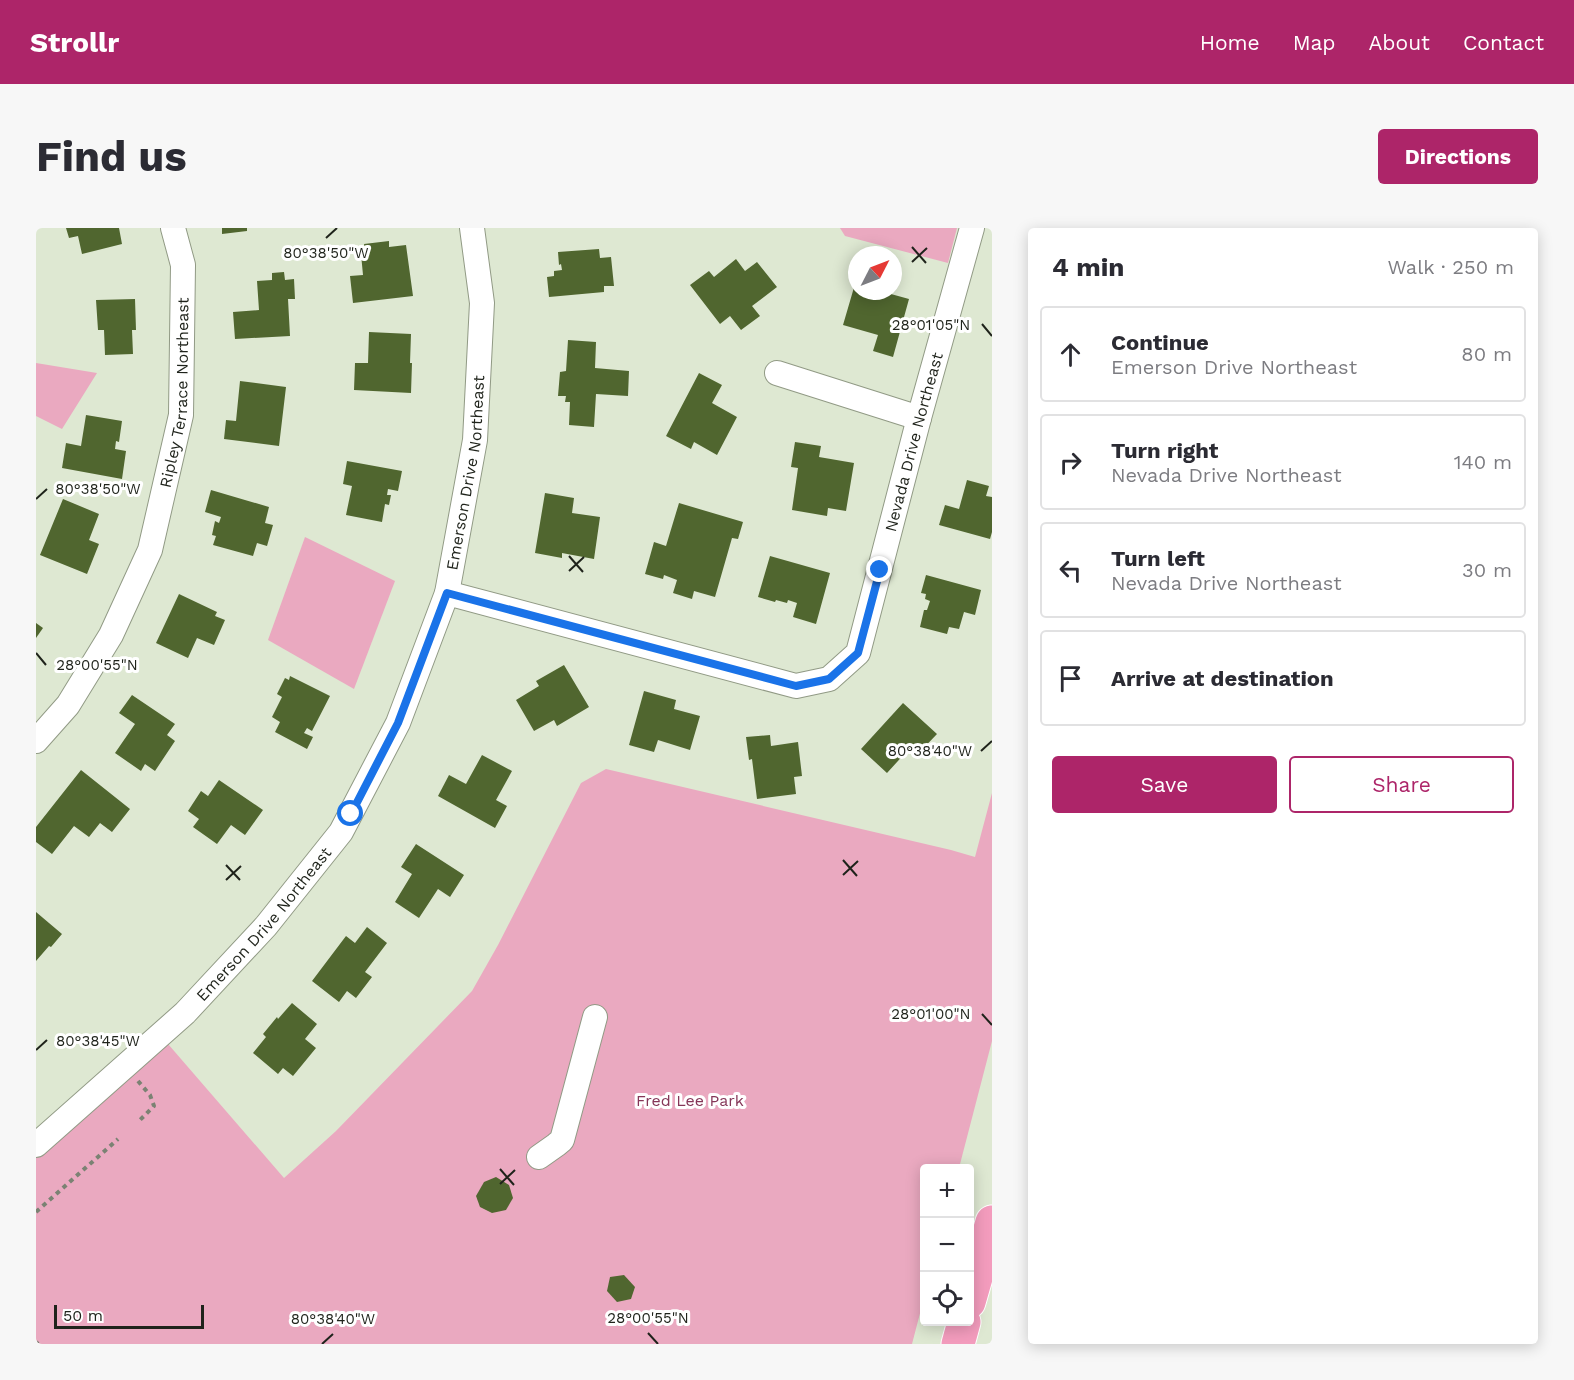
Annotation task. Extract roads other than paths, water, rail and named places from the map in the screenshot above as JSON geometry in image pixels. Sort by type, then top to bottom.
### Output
[{"type":"highway","points":[[974,1285],[992,1222]]},
{"type":"highway","points":[[958,1344],[963,1326]]},
{"type":"street","name":"Ripley Terrace Northeast","points":[[36,741],[68,705],[111,635],[150,550],[181,415],[183,265],[173,228]]},
{"type":"street","name":"Emerson Drive Northeast","points":[[36,1145],[185,1013],[266,926],[341,832],[398,723],[447,593],[475,440],[482,303],[472,228]]},
{"type":"street","name":"Nevada Drive Northeast","points":[[447,593],[796,686],[829,679],[858,653],[919,418],[972,228]]},
{"type":"street","points":[[777,373],[919,418]]},
{"type":"street","points":[[539,1156],[561,1140],[595,1017]]},
{"type":"park label","name":"Fred Lee Park","points":[[690,1100]]}]
